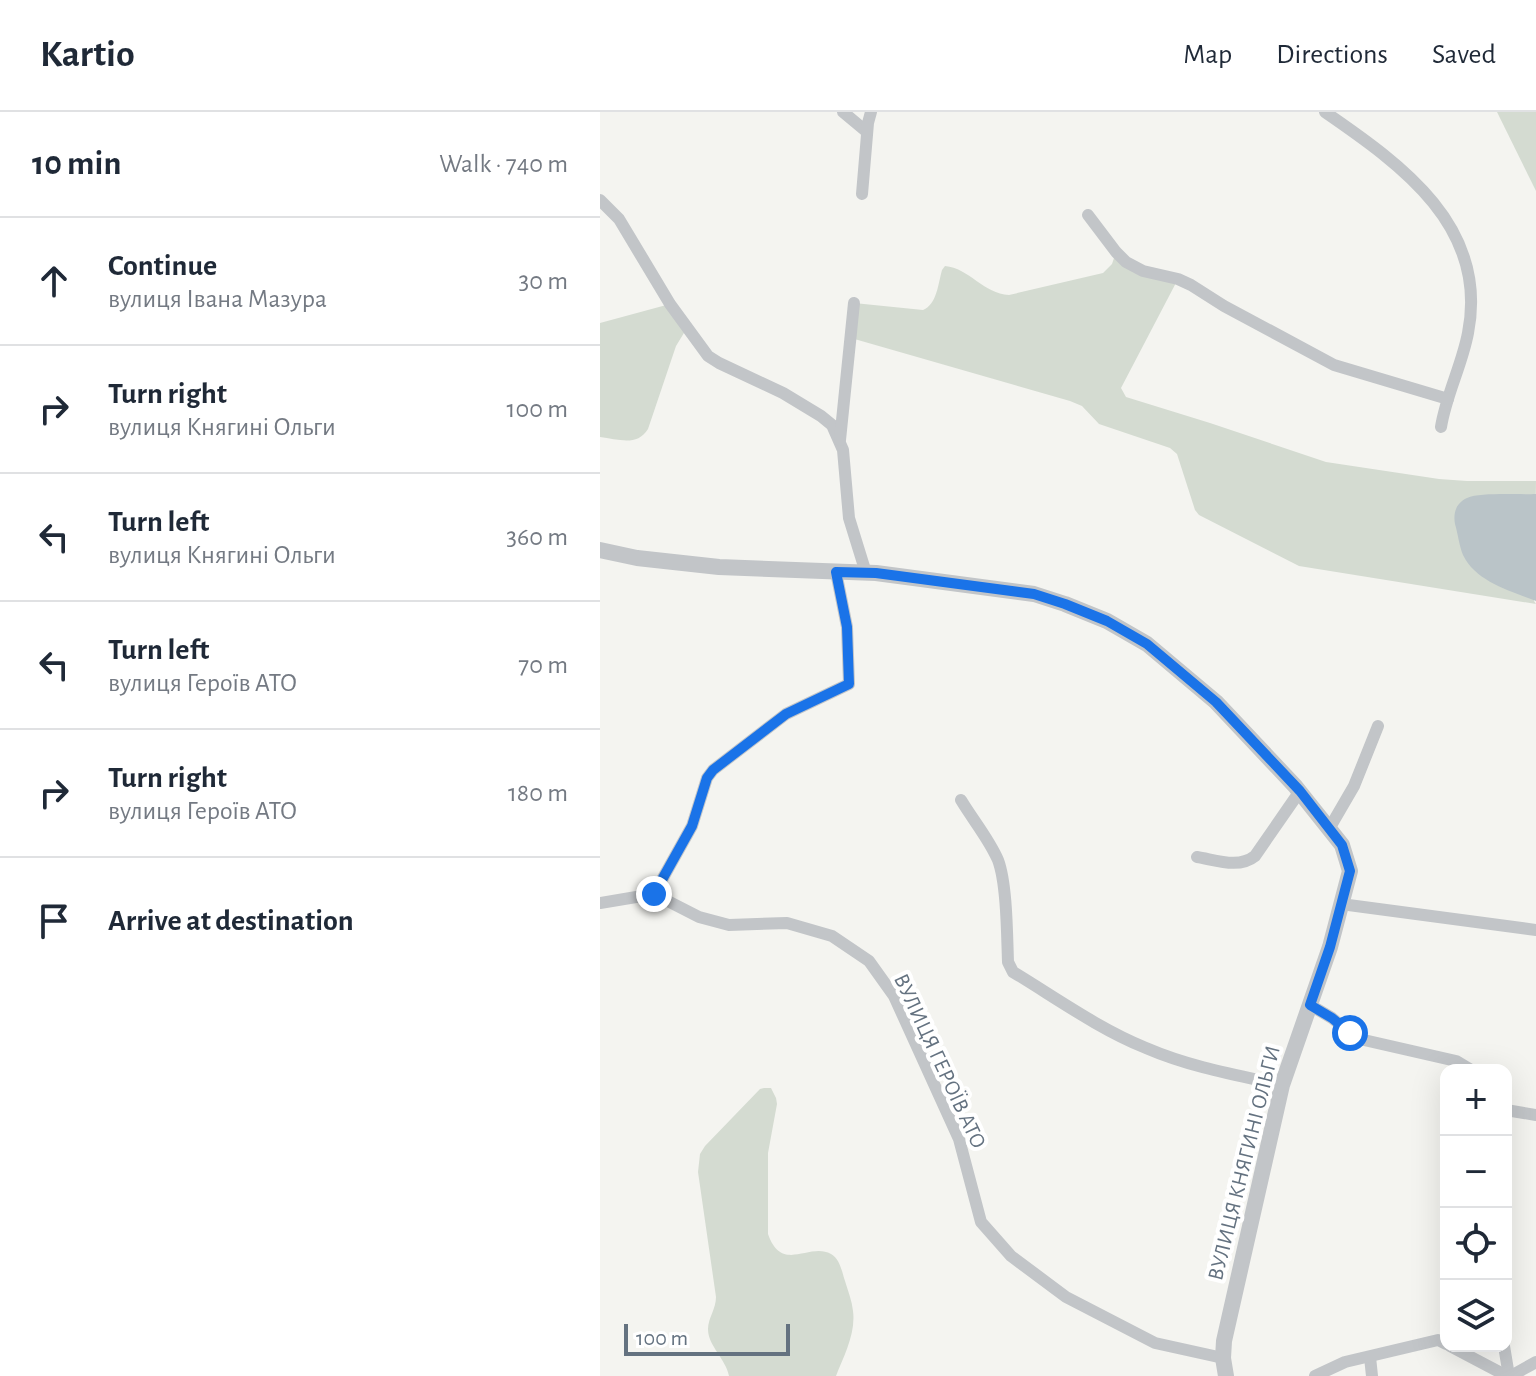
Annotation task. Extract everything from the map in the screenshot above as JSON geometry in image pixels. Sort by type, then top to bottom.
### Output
[{"type":"street","points":[[843,112],[867,132]]},
{"type":"street","points":[[862,194],[871,112]]},
{"type":"street","points":[[1325,112],[1373,146],[1410,178],[1437,207],[1462,248],[1470,281],[1470,321],[1441,427]]},
{"type":"street","points":[[600,200],[619,219],[670,304],[704,352],[719,363],[783,393],[832,425],[844,456],[849,518],[866,573]]},
{"type":"street","points":[[1088,215],[1116,252],[1126,262],[1143,271],[1191,285],[1334,365],[1448,399]]},
{"type":"street","points":[[840,440],[854,303]]},
{"type":"street","name":"ВУЛИЦЯ КНЯГИНІ ОЛЬГИ","points":[[600,550],[637,558],[719,567],[866,573],[1034,594],[1065,604],[1107,621],[1147,644],[1216,702],[1300,791],[1342,845],[1350,871],[1330,947],[1282,1085],[1227,1325],[1223,1358],[1226,1376]]},
{"type":"street","points":[[600,903],[654,894],[692,826],[707,778],[713,770],[786,714],[849,684],[847,627],[836,572]]},
{"type":"street","points":[[1329,829],[1354,786],[1378,726]]},
{"type":"street","points":[[1197,857],[1234,863],[1249,861],[1300,791]]},
{"type":"street","points":[[961,800],[999,863],[1003,878],[1008,962],[1013,972],[1114,1034],[1146,1049],[1193,1065],[1282,1085]]},
{"type":"street","name":"ВУЛИЦЯ ГЕРОЇВ АТО","points":[[654,894],[699,917],[729,925],[787,923],[832,936],[869,961],[894,996],[959,1139],[981,1222],[1011,1256],[1066,1297],[1155,1343],[1223,1358]]},
{"type":"street","points":[[1341,904],[1536,930]]},
{"type":"street","points":[[1310,1005],[1364,1040],[1461,1064]]},
{"type":"street","points":[[1512,1111],[1536,1115]]},
{"type":"street","points":[[1315,1376],[1345,1362],[1440,1341]]},
{"type":"street","points":[[1462,1352],[1509,1376]]},
{"type":"street","points":[[1505,1352],[1509,1376]]},
{"type":"street","points":[[1370,1357],[1372,1376]]},
{"type":"street","points":[[1509,1376],[1536,1362]]},
{"type":"shaded area","points":[[1497,112],[1536,112],[1536,191]]},
{"type":"shaded area","points":[[1116,252],[1126,262],[1178,279],[1121,388],[1126,397],[1326,462],[1439,479],[1536,481],[1536,604],[1299,566],[1199,515],[1177,454],[1170,448],[1099,424],[1082,406],[1070,401],[851,338],[854,303],[923,310],[934,298],[945,266],[962,271],[1000,294],[1009,295],[1103,273],[1112,264]]},
{"type":"shaded area","points":[[670,304],[687,328],[676,346],[648,429],[644,435],[633,440],[600,437],[600,323]]},
{"type":"shaded area","points":[[1536,494],[1536,601],[1495,584],[1476,572],[1463,555],[1454,516],[1460,503],[1473,496]]},
{"type":"shaded area","points":[[764,1088],[771,1088],[777,1104],[768,1153],[768,1234],[774,1246],[788,1255],[823,1251],[834,1256],[851,1300],[853,1328],[836,1376],[729,1376],[709,1335],[708,1325],[716,1297],[698,1172],[700,1154]]},
{"type":"route","points":[[654,894],[692,826],[707,778],[713,770],[786,714],[849,684],[847,627],[836,572],[876,573],[1034,594],[1107,621],[1147,644],[1216,702],[1295,786],[1342,845],[1350,871],[1330,947],[1310,1005],[1350,1033]]}]
